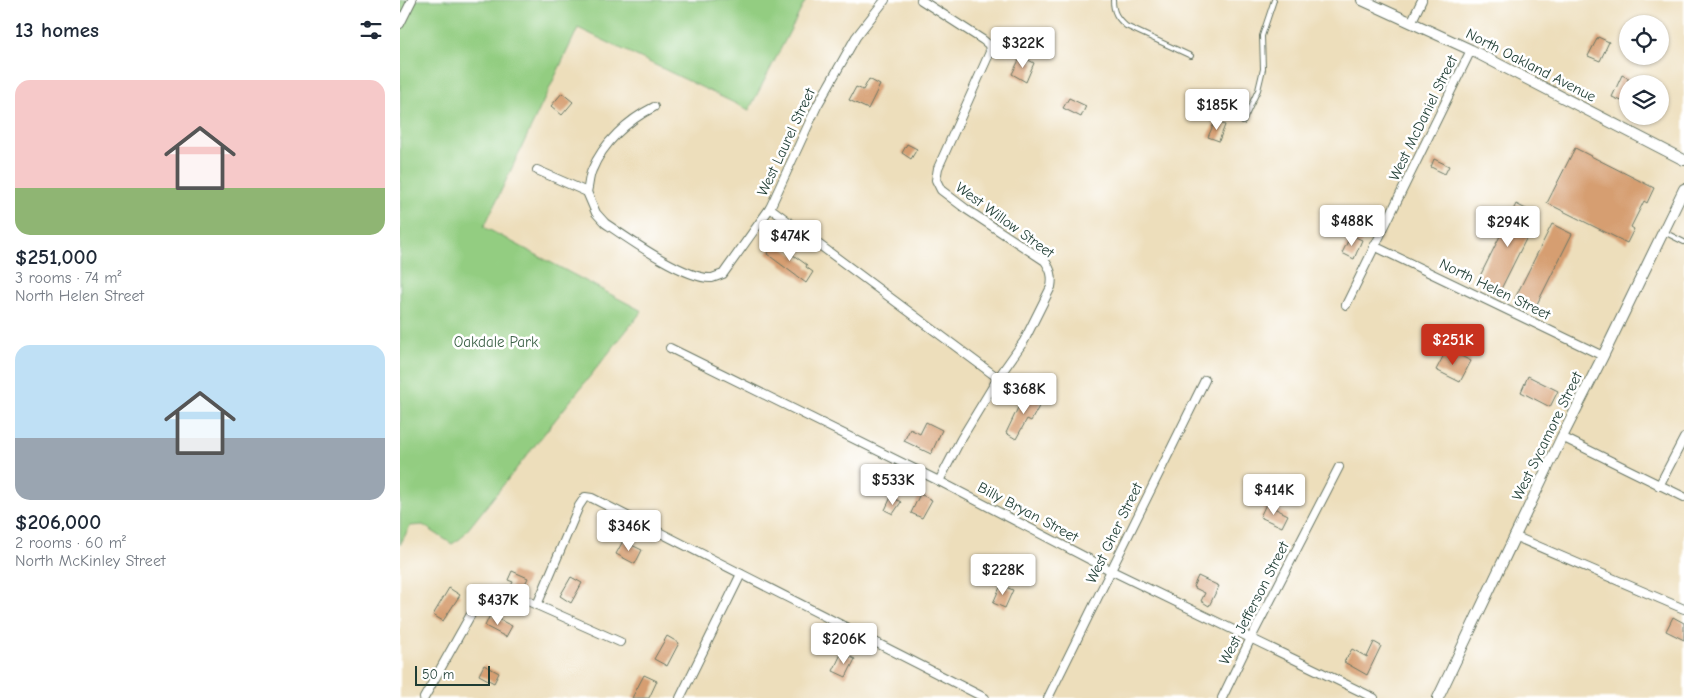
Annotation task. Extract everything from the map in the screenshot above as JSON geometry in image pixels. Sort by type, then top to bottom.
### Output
[{"type":"street","points":[[400,24],[412,0]]},
{"type":"street","name":"West Laurel Street","points":[[886,0],[856,36],[817,106],[770,208],[998,378]]},
{"type":"street","name":"West Willow Street","points":[[921,0],[983,40],[988,45],[990,52],[938,168],[936,180],[941,190],[966,209],[1045,262],[1051,270],[1052,280],[1051,287],[1024,341],[998,378],[961,438],[938,481]]},
{"type":"street","name":"North Oakland Avenue","points":[[1362,0],[1471,50],[1684,160]]},
{"type":"street","points":[[1411,23],[1422,0]]},
{"type":"street","name":"West McDaniel Street","points":[[1346,305],[1471,50]]},
{"type":"street","points":[[654,107],[643,112],[608,142],[591,170],[587,192],[596,213],[605,223],[674,266],[699,276],[711,278],[723,274],[770,208]]},
{"type":"street","points":[[537,170],[587,192]]},
{"type":"street","name":"West Sycamore Street","points":[[1438,698],[1514,536],[1684,189]]},
{"type":"street","name":"North Helen Street","points":[[1374,246],[1603,356]]},
{"type":"street","name":"Billy Bryan Street","points":[[670,348],[938,481],[1110,570],[1374,698]]},
{"type":"street","name":"West Gher Street","points":[[1048,698],[1205,380]]},
{"type":"street","points":[[1562,437],[1684,497]]},
{"type":"street","points":[[1659,486],[1684,438]]},
{"type":"street","name":"West Jefferson Street","points":[[1222,698],[1339,467]]},
{"type":"street","points":[[537,605],[579,506],[585,497],[599,501],[985,698]]},
{"type":"street","points":[[1514,536],[1684,609]]},
{"type":"street","points":[[680,698],[741,574]]},
{"type":"street","points":[[424,698],[479,600],[491,595],[512,594],[620,642]]},
{"type":"lane","points":[[1113,0],[1113,8],[1118,19],[1126,26],[1190,56]]},
{"type":"lane","points":[[1243,122],[1258,90],[1263,69],[1262,36],[1274,0]]},
{"type":"lane","points":[[1664,232],[1684,242]]},
{"type":"green space","name":"Oakdale Park","points":[[400,0],[806,0],[749,110],[578,28],[484,227],[642,311],[461,538],[452,544],[423,525],[410,526],[400,545]]},
{"type":"building","points":[[1598,37],[1609,42],[1600,61],[1588,56]]},
{"type":"building","points":[[1021,56],[1034,63],[1026,82],[1012,74]]},
{"type":"building","points":[[869,79],[880,85],[868,109],[849,100],[856,87],[863,90]]},
{"type":"building","points":[[1619,82],[1619,100],[1612,97]]},
{"type":"building","points":[[562,93],[573,102],[562,115],[551,106]]},
{"type":"building","points":[[1069,98],[1086,106],[1081,117],[1063,108]]},
{"type":"building","points":[[1215,121],[1225,125],[1219,141],[1208,137]]},
{"type":"building","points":[[907,144],[917,149],[911,159],[902,153]]},
{"type":"building","points":[[1575,148],[1654,188],[1647,203],[1644,201],[1631,227],[1634,229],[1627,243],[1547,203]]},
{"type":"building","points":[[1434,159],[1449,166],[1445,174],[1431,167]]},
{"type":"building","points":[[1516,204],[1538,215],[1500,291],[1478,280]]},
{"type":"building","points":[[1552,224],[1572,234],[1535,308],[1515,298]]},
{"type":"building","points":[[1351,235],[1362,240],[1354,259],[1342,253]]},
{"type":"building","points":[[775,242],[807,265],[806,267],[813,272],[806,283],[767,254]]},
{"type":"building","points":[[1447,349],[1471,361],[1460,382],[1436,370]]},
{"type":"building","points":[[1528,376],[1558,391],[1550,407],[1521,392]]},
{"type":"building","points":[[1025,393],[1042,401],[1031,421],[1027,419],[1016,439],[1006,433]]},
{"type":"building","points":[[926,422],[942,430],[931,454],[904,441],[910,429],[920,434]]},
{"type":"building","points":[[920,494],[932,500],[922,518],[911,513]]},
{"type":"building","points":[[891,497],[901,502],[893,514],[885,510]]},
{"type":"building","points":[[1266,504],[1288,515],[1282,527],[1260,517]]},
{"type":"building","points":[[623,541],[642,550],[635,564],[616,554]]},
{"type":"building","points":[[512,571],[528,578],[521,592],[510,588],[513,582],[508,580]]},
{"type":"building","points":[[1198,576],[1219,586],[1209,606],[1201,601],[1205,593],[1193,587]]},
{"type":"building","points":[[571,577],[582,583],[571,603],[560,596]]},
{"type":"building","points":[[1001,585],[1013,590],[1005,608],[993,603]]},
{"type":"building","points":[[449,588],[460,595],[443,621],[433,615]]},
{"type":"building","points":[[490,615],[512,626],[506,637],[485,626]]},
{"type":"building","points":[[1673,617],[1684,623],[1684,640],[1666,631]]},
{"type":"building","points":[[667,636],[679,643],[667,666],[654,659]]},
{"type":"building","points":[[1374,642],[1381,646],[1367,675],[1344,662],[1352,649],[1367,657]]},
{"type":"building","points":[[841,654],[855,659],[846,677],[833,671]]},
{"type":"building","points":[[484,665],[499,673],[494,683],[479,675]]},
{"type":"building","points":[[644,675],[657,681],[649,698],[632,698]]}]
